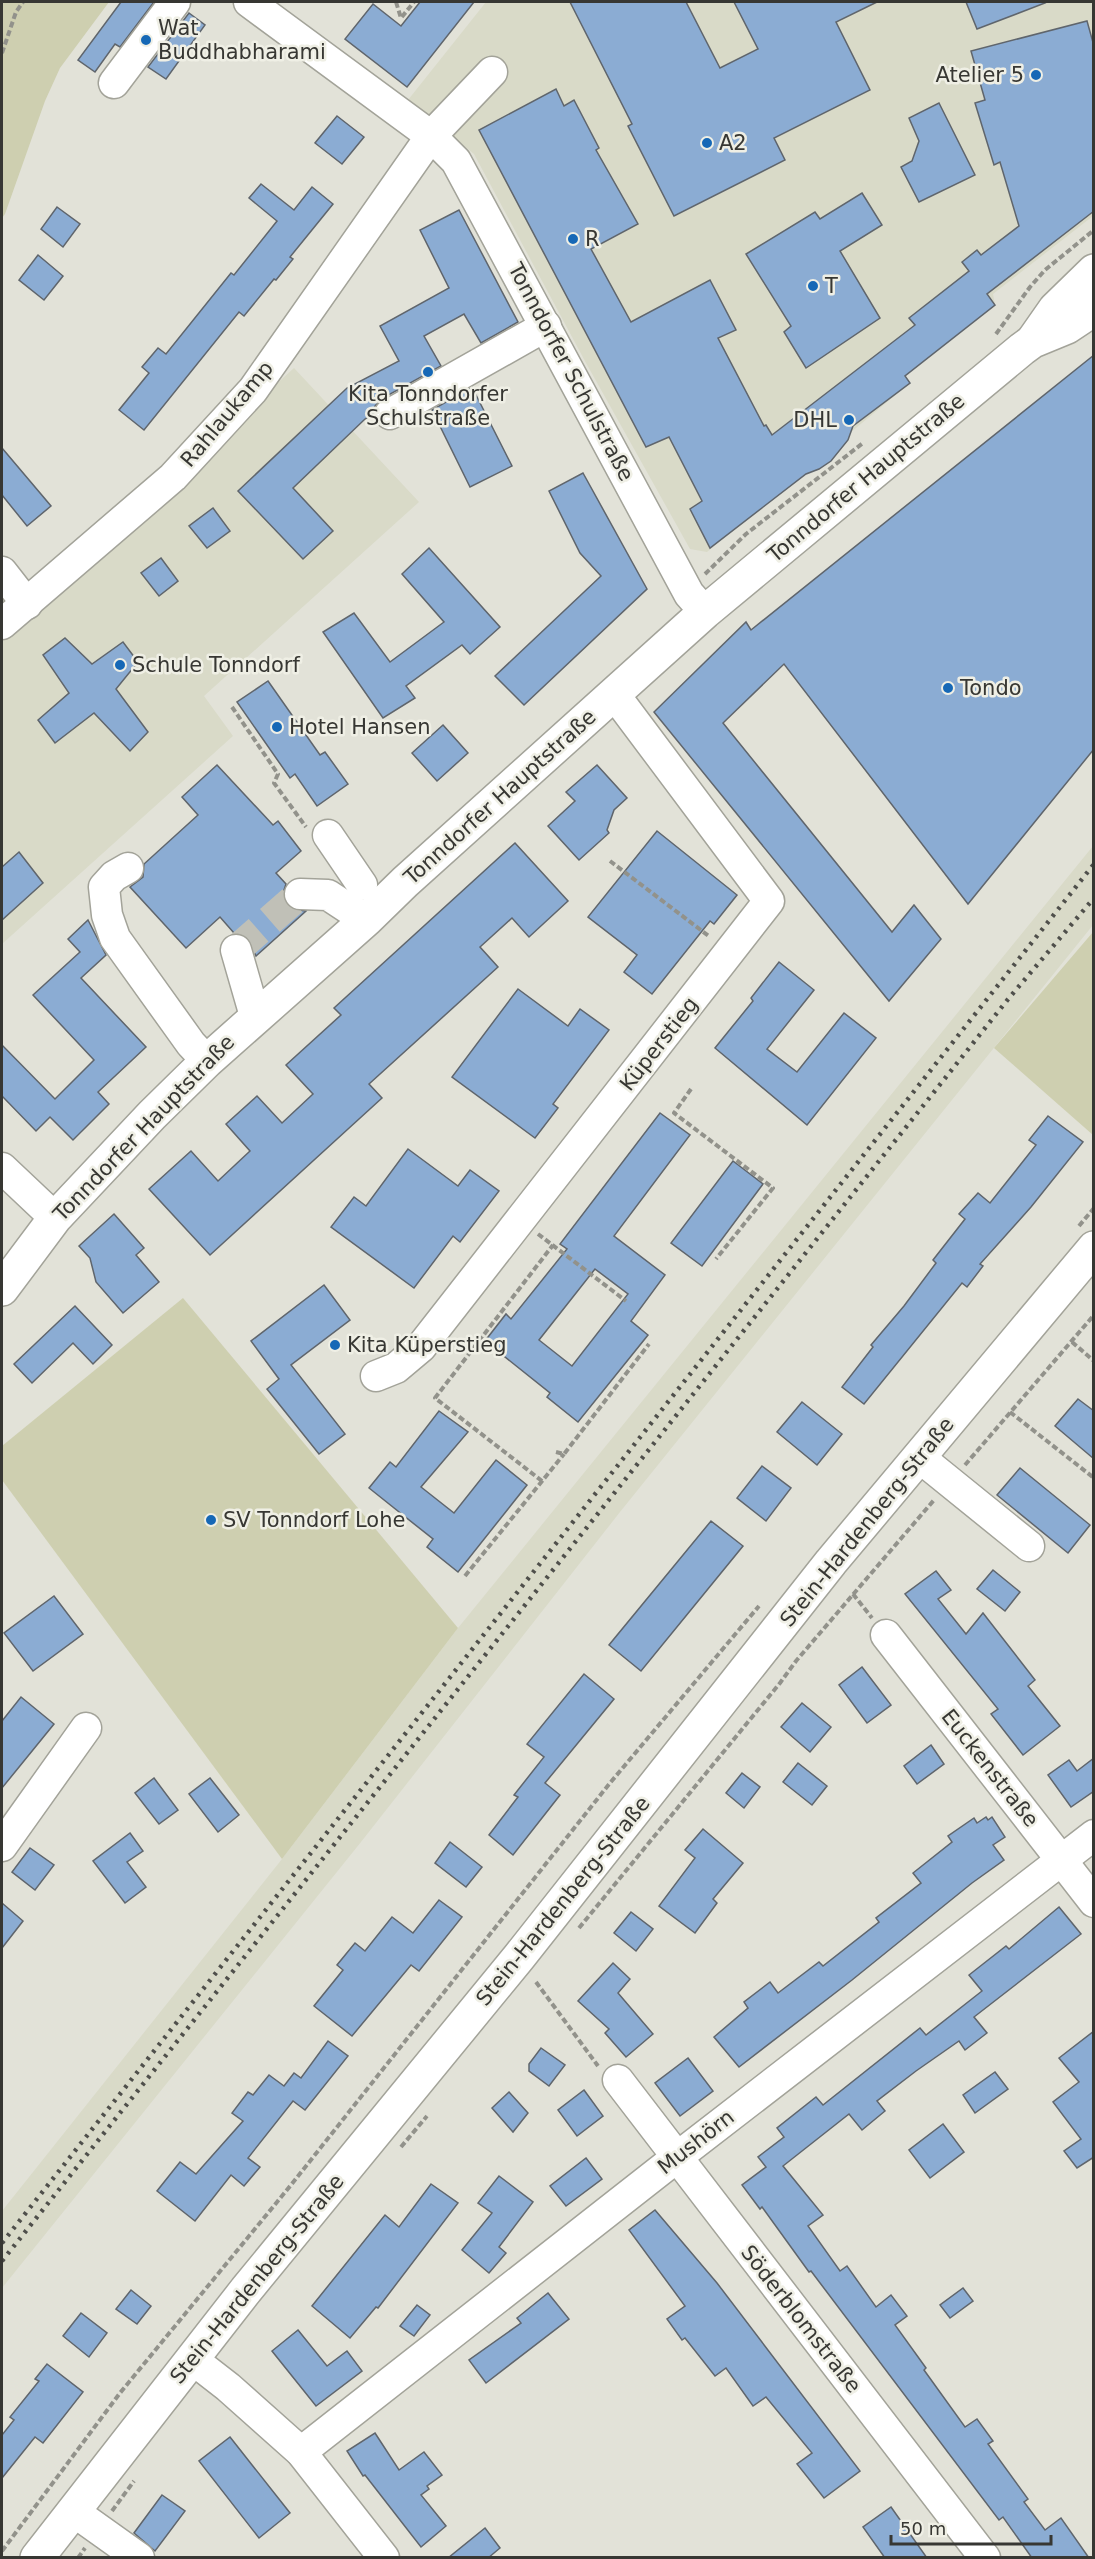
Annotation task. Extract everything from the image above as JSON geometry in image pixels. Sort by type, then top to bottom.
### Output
[{"type":"main road","name":"Tonndorfer Hauptstraße","points":[[2,1289],[55,1218],[152,1114],[255,1016],[366,921],[405,882],[705,612],[1033,341],[1055,309],[1094,271]]},
{"type":"main road","name":"Tonndorfer Hauptstraße","points":[[1033,341],[1067,327],[1094,309]]},
{"type":"main road","name":"Stein-Hardenberg-Straße","points":[[37,2558],[86,2520],[192,2359],[519,1957],[831,1562],[919,1457],[1084,1240]]},
{"type":"street","points":[[114,83],[175,2]]},
{"type":"street","name":"Tonndorfer Schulstraße","points":[[268,7],[431,136],[456,161],[689,594],[705,612]]},
{"type":"street","name":"Rahlaukamp","points":[[2,624],[173,477],[253,390],[431,136],[492,72]]},
{"type":"street","points":[[390,414],[546,326]]},
{"type":"street","points":[[2,572],[27,604]]},
{"type":"street","name":"Küperstieg","points":[[376,1376],[396,1368],[422,1347],[769,902],[614,694]]},
{"type":"street","points":[[318,832],[362,885]]},
{"type":"street","points":[[128,868],[114,876],[104,887],[107,915],[115,938],[191,1044],[207,1061]]},
{"type":"street","points":[[300,894],[328,895],[366,921]]},
{"type":"street","points":[[236,950],[255,1016]]},
{"type":"street","points":[[2,1168],[55,1218]]},
{"type":"street","points":[[919,1457],[1029,1546]]},
{"type":"street","name":"Euckenstraße","points":[[886,1635],[1094,1902]]},
{"type":"street","points":[[2,1846],[86,1728]]},
{"type":"street","name":"Mushörn","points":[[301,2452],[1094,1835]]},
{"type":"street","name":"Söderblomstraße","points":[[618,2080],[985,2558]]},
{"type":"street","points":[[192,2359],[228,2386],[301,2452],[384,2558]]},
{"type":"street","points":[[86,2520],[139,2558]]},
{"type":"path","points":[[2,53],[15,12],[22,2]]},
{"type":"path","points":[[396,2],[401,18],[414,2]]},
{"type":"path","points":[[232,707],[278,774],[274,783],[318,832]]},
{"type":"path","points":[[610,861],[730,952]]},
{"type":"path","points":[[691,1089],[674,1113],[773,1188],[716,1259]]},
{"type":"path","points":[[1084,1240],[1094,1208]]},
{"type":"path","points":[[520,1221],[626,1301]]},
{"type":"path","points":[[542,1481],[435,1398],[553,1245]]},
{"type":"path","points":[[578,1930],[796,1661],[1094,1315]]},
{"type":"path","points":[[1072,1342],[1094,1361]]},
{"type":"path","points":[[465,1576],[649,1344]]},
{"type":"path","points":[[1010,1412],[1094,1478]]},
{"type":"path","points":[[556,1452],[564,1454]]},
{"type":"path","points":[[2,2551],[120,2393],[291,2185],[610,1784],[765,1599]]},
{"type":"path","points":[[529,1990],[543,1973]]},
{"type":"path","points":[[536,1982],[607,2078],[618,2080]]},
{"type":"path","points":[[399,2149],[429,2112]]},
{"type":"path","points":[[78,2558],[86,2520],[134,2481]]},
{"type":"shaded area","points":[[486,2],[1093,2],[1093,216],[993,294],[995,305],[905,375],[910,383],[707,552],[690,549],[586,363],[474,154],[408,100]]},
{"type":"shaded area","name":"Schule Tonndorf","points":[[294,368],[419,502],[204,696],[233,736],[2,944],[2,634]]},
{"type":"shaded area","points":[[1093,846],[1093,925],[620,1512],[361,1842],[2,2288],[2,2211],[282,1859],[458,1628]]},
{"type":"green space","points":[[2,2],[109,2],[60,68],[45,101],[2,218]]},
{"type":"green space","points":[[1093,932],[1093,1135],[994,1048]]},
{"type":"green space","name":"SV Tonndorf Lohe","points":[[183,1298],[458,1628],[282,1859],[2,1480],[2,1446]]},
{"type":"building","points":[[121,2],[154,2],[120,47],[115,44],[95,72],[78,60]]},
{"type":"building","points":[[420,2],[474,2],[407,87],[345,39],[373,4],[401,26]]},
{"type":"building","points":[[570,2],[686,2],[720,68],[758,49],[734,2],[877,2],[836,22],[870,90],[774,138],[785,160],[674,216],[628,126],[632,124]]},
{"type":"building","points":[[966,2],[1044,2],[1045,3],[977,29]]},
{"type":"building","points":[[189,13],[205,25],[166,79],[148,67]]},
{"type":"building","points":[[1087,21],[1094,46],[1094,211],[987,294],[995,305],[905,376],[910,383],[853,426],[848,440],[831,461],[806,474],[710,548],[690,509],[702,501],[669,437],[646,447],[479,130],[556,89],[564,106],[574,100],[599,148],[596,150],[638,224],[591,249],[631,322],[710,280],[736,330],[718,338],[764,426],[766,425],[772,435],[915,325],[909,318],[969,271],[962,262],[977,250],[981,255],[1019,226],[1000,162],[994,165],[975,103],[985,100],[971,51]]},
{"type":"building","points":[[939,103],[975,175],[919,202],[901,167],[912,161],[919,141],[909,118]]},
{"type":"building","points":[[337,116],[364,137],[342,164],[315,143]]},
{"type":"building","points":[[261,184],[294,210],[312,187],[333,204],[290,257],[293,259],[276,280],[274,279],[244,316],[239,312],[144,430],[119,410],[149,373],[142,367],[158,348],[166,354],[231,273],[234,275],[277,221],[249,198]]},
{"type":"building","name":"T","points":[[862,193],[882,225],[840,251],[880,318],[806,368],[784,332],[791,326],[746,254],[815,212],[820,219]]},
{"type":"building","points":[[57,207],[80,224],[63,247],[41,229]]},
{"type":"building","points":[[459,210],[518,322],[481,343],[464,314],[424,336],[441,366],[381,399],[375,406],[373,414],[293,488],[333,531],[303,559],[238,491],[347,388],[399,361],[380,326],[449,288],[420,230]]},
{"type":"building","points":[[38,255],[63,276],[44,300],[19,280]]},
{"type":"building","name":"Tondo","points":[[1094,355],[1094,749],[968,904],[784,664],[723,723],[892,932],[914,905],[941,939],[889,1001],[654,712],[746,622],[751,630]]},
{"type":"building","points":[[472,387],[512,466],[470,487],[432,410]]},
{"type":"building","points":[[2,448],[51,506],[27,526],[2,495]]},
{"type":"building","points":[[583,473],[647,589],[524,705],[495,676],[601,576],[580,553],[549,491]]},
{"type":"building","points":[[213,508],[230,531],[207,548],[189,526]]},
{"type":"building","points":[[429,548],[500,627],[470,654],[462,645],[406,686],[415,698],[383,718],[323,632],[354,613],[390,662],[444,622],[402,574]]},
{"type":"building","points":[[161,558],[178,581],[159,596],[141,573]]},
{"type":"building","points":[[65,638],[92,664],[123,642],[138,662],[116,689],[148,732],[130,751],[94,713],[55,743],[38,720],[69,693],[43,655]]},
{"type":"building","name":"Hotel Hansen","points":[[268,681],[320,755],[325,752],[348,784],[317,806],[295,774],[290,778],[237,702]]},
{"type":"building","points":[[443,725],[468,753],[437,781],[412,753]]},
{"type":"building","points":[[217,765],[273,825],[278,821],[301,851],[276,873],[286,884],[283,893],[285,903],[291,909],[306,911],[256,956],[248,938],[241,933],[234,933],[220,917],[186,948],[130,887],[143,877],[144,864],[198,815],[182,797]]},
{"type":"building","points":[[597,765],[627,798],[614,810],[607,830],[609,833],[579,860],[548,826],[575,801],[566,792]]},
{"type":"building","points":[[657,831],[737,895],[714,924],[710,921],[652,994],[624,972],[637,955],[588,917]]},
{"type":"building","points":[[515,843],[568,901],[529,937],[512,918],[480,947],[498,967],[369,1084],[382,1098],[210,1255],[149,1189],[191,1151],[218,1181],[250,1151],[226,1124],[257,1096],[282,1123],[313,1094],[286,1065],[341,1015],[334,1008]]},
{"type":"building","points":[[19,852],[43,883],[2,920],[2,867]]},
{"type":"building","points":[[88,920],[106,955],[81,978],[146,1047],[98,1092],[109,1104],[73,1140],[50,1117],[36,1131],[2,1096],[2,1045],[55,1099],[94,1060],[33,995],[80,952],[68,939]]},
{"type":"building","points":[[779,962],[814,990],[767,1049],[797,1072],[844,1013],[876,1038],[807,1125],[715,1048],[753,1001],[751,998]]},
{"type":"building","points":[[518,989],[568,1026],[580,1009],[609,1030],[553,1104],[558,1108],[535,1138],[452,1077]]},
{"type":"building","points":[[660,1113],[690,1135],[614,1236],[665,1275],[631,1321],[648,1335],[578,1422],[547,1397],[550,1393],[485,1341],[506,1314],[511,1319],[567,1249],[560,1244]],"holes":[[[595,1269],[628,1294],[572,1366],[539,1340]]]},
{"type":"building","points":[[1048,1116],[1083,1142],[1031,1207],[980,1264],[983,1266],[967,1287],[962,1283],[864,1404],[842,1387],[873,1347],[871,1345],[936,1263],[933,1260],[965,1219],[959,1214],[978,1193],[990,1203],[1036,1145],[1029,1140]]},
{"type":"building","points":[[408,1149],[458,1186],[470,1170],[499,1191],[460,1242],[453,1236],[414,1288],[331,1227],[354,1197],[366,1206]]},
{"type":"building","points":[[733,1161],[763,1184],[702,1266],[671,1243]]},
{"type":"building","points":[[114,1214],[144,1248],[136,1255],[159,1282],[123,1313],[96,1282],[90,1258],[79,1246]]},
{"type":"building","points":[[324,1285],[350,1320],[291,1365],[345,1434],[319,1454],[267,1389],[279,1379],[251,1341]]},
{"type":"building","points":[[75,1306],[112,1345],[93,1364],[73,1343],[32,1383],[14,1364]]},
{"type":"building","points":[[1078,1399],[1094,1411],[1094,1459],[1055,1426]]},
{"type":"building","points":[[802,1402],[842,1434],[817,1465],[777,1432]]},
{"type":"building","points":[[439,1411],[468,1432],[421,1487],[454,1513],[496,1460],[527,1485],[458,1572],[427,1547],[433,1539],[369,1488],[390,1462],[396,1467]]},
{"type":"building","points":[[762,1466],[791,1488],[766,1521],[737,1498]]},
{"type":"building","points":[[1020,1468],[1090,1525],[1068,1553],[997,1495]]},
{"type":"building","points":[[711,1521],[743,1546],[641,1671],[609,1645]]},
{"type":"building","points":[[993,1570],[1020,1592],[1005,1611],[977,1589]]},
{"type":"building","points":[[936,1571],[951,1590],[938,1599],[966,1634],[983,1613],[1035,1680],[1028,1686],[1060,1726],[1023,1755],[991,1714],[998,1709],[905,1594]]},
{"type":"building","points":[[54,1596],[83,1634],[33,1671],[4,1633]]},
{"type":"building","points":[[862,1667],[891,1705],[867,1723],[839,1685]]},
{"type":"building","points":[[584,1674],[614,1699],[545,1783],[560,1795],[513,1855],[489,1835],[518,1797],[514,1795],[544,1757],[527,1744]]},
{"type":"building","points":[[21,1697],[54,1724],[2,1788],[2,1721]]},
{"type":"building","points":[[802,1703],[831,1727],[810,1752],[781,1727]]},
{"type":"building","points":[[931,1745],[944,1764],[917,1784],[904,1766]]},
{"type":"building","points":[[1094,1758],[1094,1791],[1071,1807],[1048,1775],[1069,1760],[1077,1771]]},
{"type":"building","points":[[798,1763],[827,1786],[812,1805],[783,1782]]},
{"type":"building","points":[[742,1773],[760,1787],[744,1808],[726,1793]]},
{"type":"building","points":[[154,1778],[178,1810],[159,1824],[135,1793]]},
{"type":"building","points":[[210,1778],[239,1815],[218,1832],[189,1794]]},
{"type":"building","points":[[986,1817],[988,1820],[992,1817],[1005,1837],[993,1845],[1004,1860],[739,2067],[714,2037],[748,2008],[744,2002],[770,1982],[778,1993],[819,1962],[823,1966],[879,1922],[876,1918],[921,1883],[913,1873],[952,1842],[948,1836],[974,1818],[977,1823]]},
{"type":"building","points":[[703,1829],[743,1863],[713,1899],[717,1903],[695,1933],[659,1906],[695,1858],[685,1850]]},
{"type":"building","points":[[130,1833],[143,1851],[127,1862],[146,1887],[125,1903],[93,1861]]},
{"type":"building","points":[[450,1842],[482,1867],[466,1887],[435,1863]]},
{"type":"building","points":[[30,1848],[54,1865],[35,1890],[12,1872]]},
{"type":"building","points":[[439,1900],[462,1917],[419,1971],[411,1965],[352,2036],[314,2006],[343,1970],[337,1965],[355,1943],[365,1951],[392,1917],[413,1933]]},
{"type":"building","points":[[2,1903],[23,1921],[2,1948]]},
{"type":"building","points":[[1059,1907],[1081,1934],[974,2017],[987,2033],[965,2050],[959,2041],[877,2101],[885,2111],[862,2130],[849,2114],[783,2166],[823,2215],[808,2226],[840,2271],[847,2266],[876,2307],[891,2295],[907,2316],[895,2325],[965,2427],[977,2419],[993,2441],[988,2444],[1028,2499],[1024,2502],[1045,2530],[1061,2518],[1089,2558],[1032,2558],[1003,2517],[999,2520],[762,2207],[760,2209],[742,2185],[766,2167],[758,2157],[784,2137],[777,2128],[816,2097],[823,2105],[920,2028],[926,2035],[982,1991],[969,1975],[1006,1946],[1009,1949]]},
{"type":"building","points":[[631,1912],[653,1929],[636,1951],[614,1933]]},
{"type":"building","points":[[613,1963],[630,1979],[618,1993],[653,2034],[626,2057],[605,2033],[609,2029],[578,2001]]},
{"type":"building","points":[[1094,2031],[1094,2157],[1077,2168],[1064,2151],[1081,2139],[1053,2102],[1079,2082],[1059,2058]]},
{"type":"building","points":[[328,2041],[348,2056],[305,2110],[293,2101],[248,2158],[260,2167],[244,2186],[231,2175],[195,2221],[157,2191],[180,2162],[196,2174],[243,2121],[232,2113],[248,2092],[253,2095],[269,2075],[284,2086],[294,2073],[301,2078]]},
{"type":"building","points":[[541,2048],[565,2065],[549,2086],[529,2071],[529,2064]]},
{"type":"building","points":[[688,2058],[713,2091],[680,2116],[655,2083]]},
{"type":"building","points":[[995,2072],[1008,2089],[975,2113],[963,2095]]},
{"type":"building","points":[[584,2090],[603,2116],[577,2136],[558,2110]]},
{"type":"building","points":[[509,2092],[528,2113],[513,2132],[492,2108]]},
{"type":"building","points":[[943,2124],[964,2152],[930,2178],[909,2150]]},
{"type":"building","points":[[586,2158],[602,2179],[566,2206],[550,2186]]},
{"type":"building","points":[[499,2176],[533,2202],[499,2247],[506,2253],[489,2273],[462,2250],[492,2213],[478,2203]]},
{"type":"building","points":[[431,2184],[458,2203],[378,2308],[376,2307],[350,2338],[312,2306],[385,2215],[399,2227]]},
{"type":"building","points":[[655,2210],[717,2283],[860,2471],[824,2498],[797,2464],[812,2453],[766,2397],[753,2406],[726,2368],[715,2376],[685,2338],[682,2340],[667,2319],[685,2306],[629,2230]]},
{"type":"building","points":[[963,2288],[973,2301],[950,2318],[940,2305]]},
{"type":"building","points":[[131,2290],[151,2306],[137,2324],[116,2309]]},
{"type":"building","points":[[548,2293],[569,2319],[486,2383],[469,2360],[521,2323],[517,2318]]},
{"type":"building","points":[[417,2305],[430,2315],[414,2336],[400,2326]]},
{"type":"building","points":[[81,2313],[107,2333],[89,2357],[63,2336]]},
{"type":"building","points":[[298,2330],[327,2366],[347,2351],[362,2371],[316,2406],[272,2351]]},
{"type":"building","points":[[47,2364],[83,2392],[43,2443],[35,2437],[2,2478],[2,2435],[14,2420],[10,2417],[39,2381],[35,2379]]},
{"type":"building","points":[[375,2433],[399,2470],[424,2452],[442,2475],[427,2486],[429,2489],[421,2495],[446,2526],[421,2547],[365,2475],[363,2476],[347,2451]]},
{"type":"building","points":[[230,2437],[290,2513],[259,2538],[199,2461]]},
{"type":"building","points":[[162,2495],[185,2511],[155,2551],[134,2533]]},
{"type":"building","points":[[891,2507],[927,2558],[885,2558],[863,2527]]},
{"type":"building","points":[[485,2528],[500,2548],[488,2558],[448,2558]]},
{"type":"tunnel","points":[[236,950],[300,894]]},
{"type":"railway","points":[[2,2243],[1094,864]]},
{"type":"railway","points":[[2,2261],[1009,998],[1094,898]]},
{"type":"place","name":"Wat Buddhabharami","points":[[146,40]]},
{"type":"place","name":"Atelier 5","points":[[1036,75]]},
{"type":"place","name":"A2","points":[[707,143]]},
{"type":"place","name":"R","points":[[573,239]]},
{"type":"place","name":"T","points":[[813,286]]},
{"type":"place","name":"Kita Tonndorfer Schulstraße","points":[[428,372]]},
{"type":"place","name":"DHL","points":[[849,420]]},
{"type":"place","name":"Schule Tonndorf","points":[[120,665]]},
{"type":"place","name":"Tondo","points":[[948,688]]},
{"type":"place","name":"Hotel Hansen","points":[[277,727]]},
{"type":"place","name":"Kita Küperstieg","points":[[335,1345]]},
{"type":"place","name":"SV Tonndorf Lohe","points":[[211,1520]]}]
